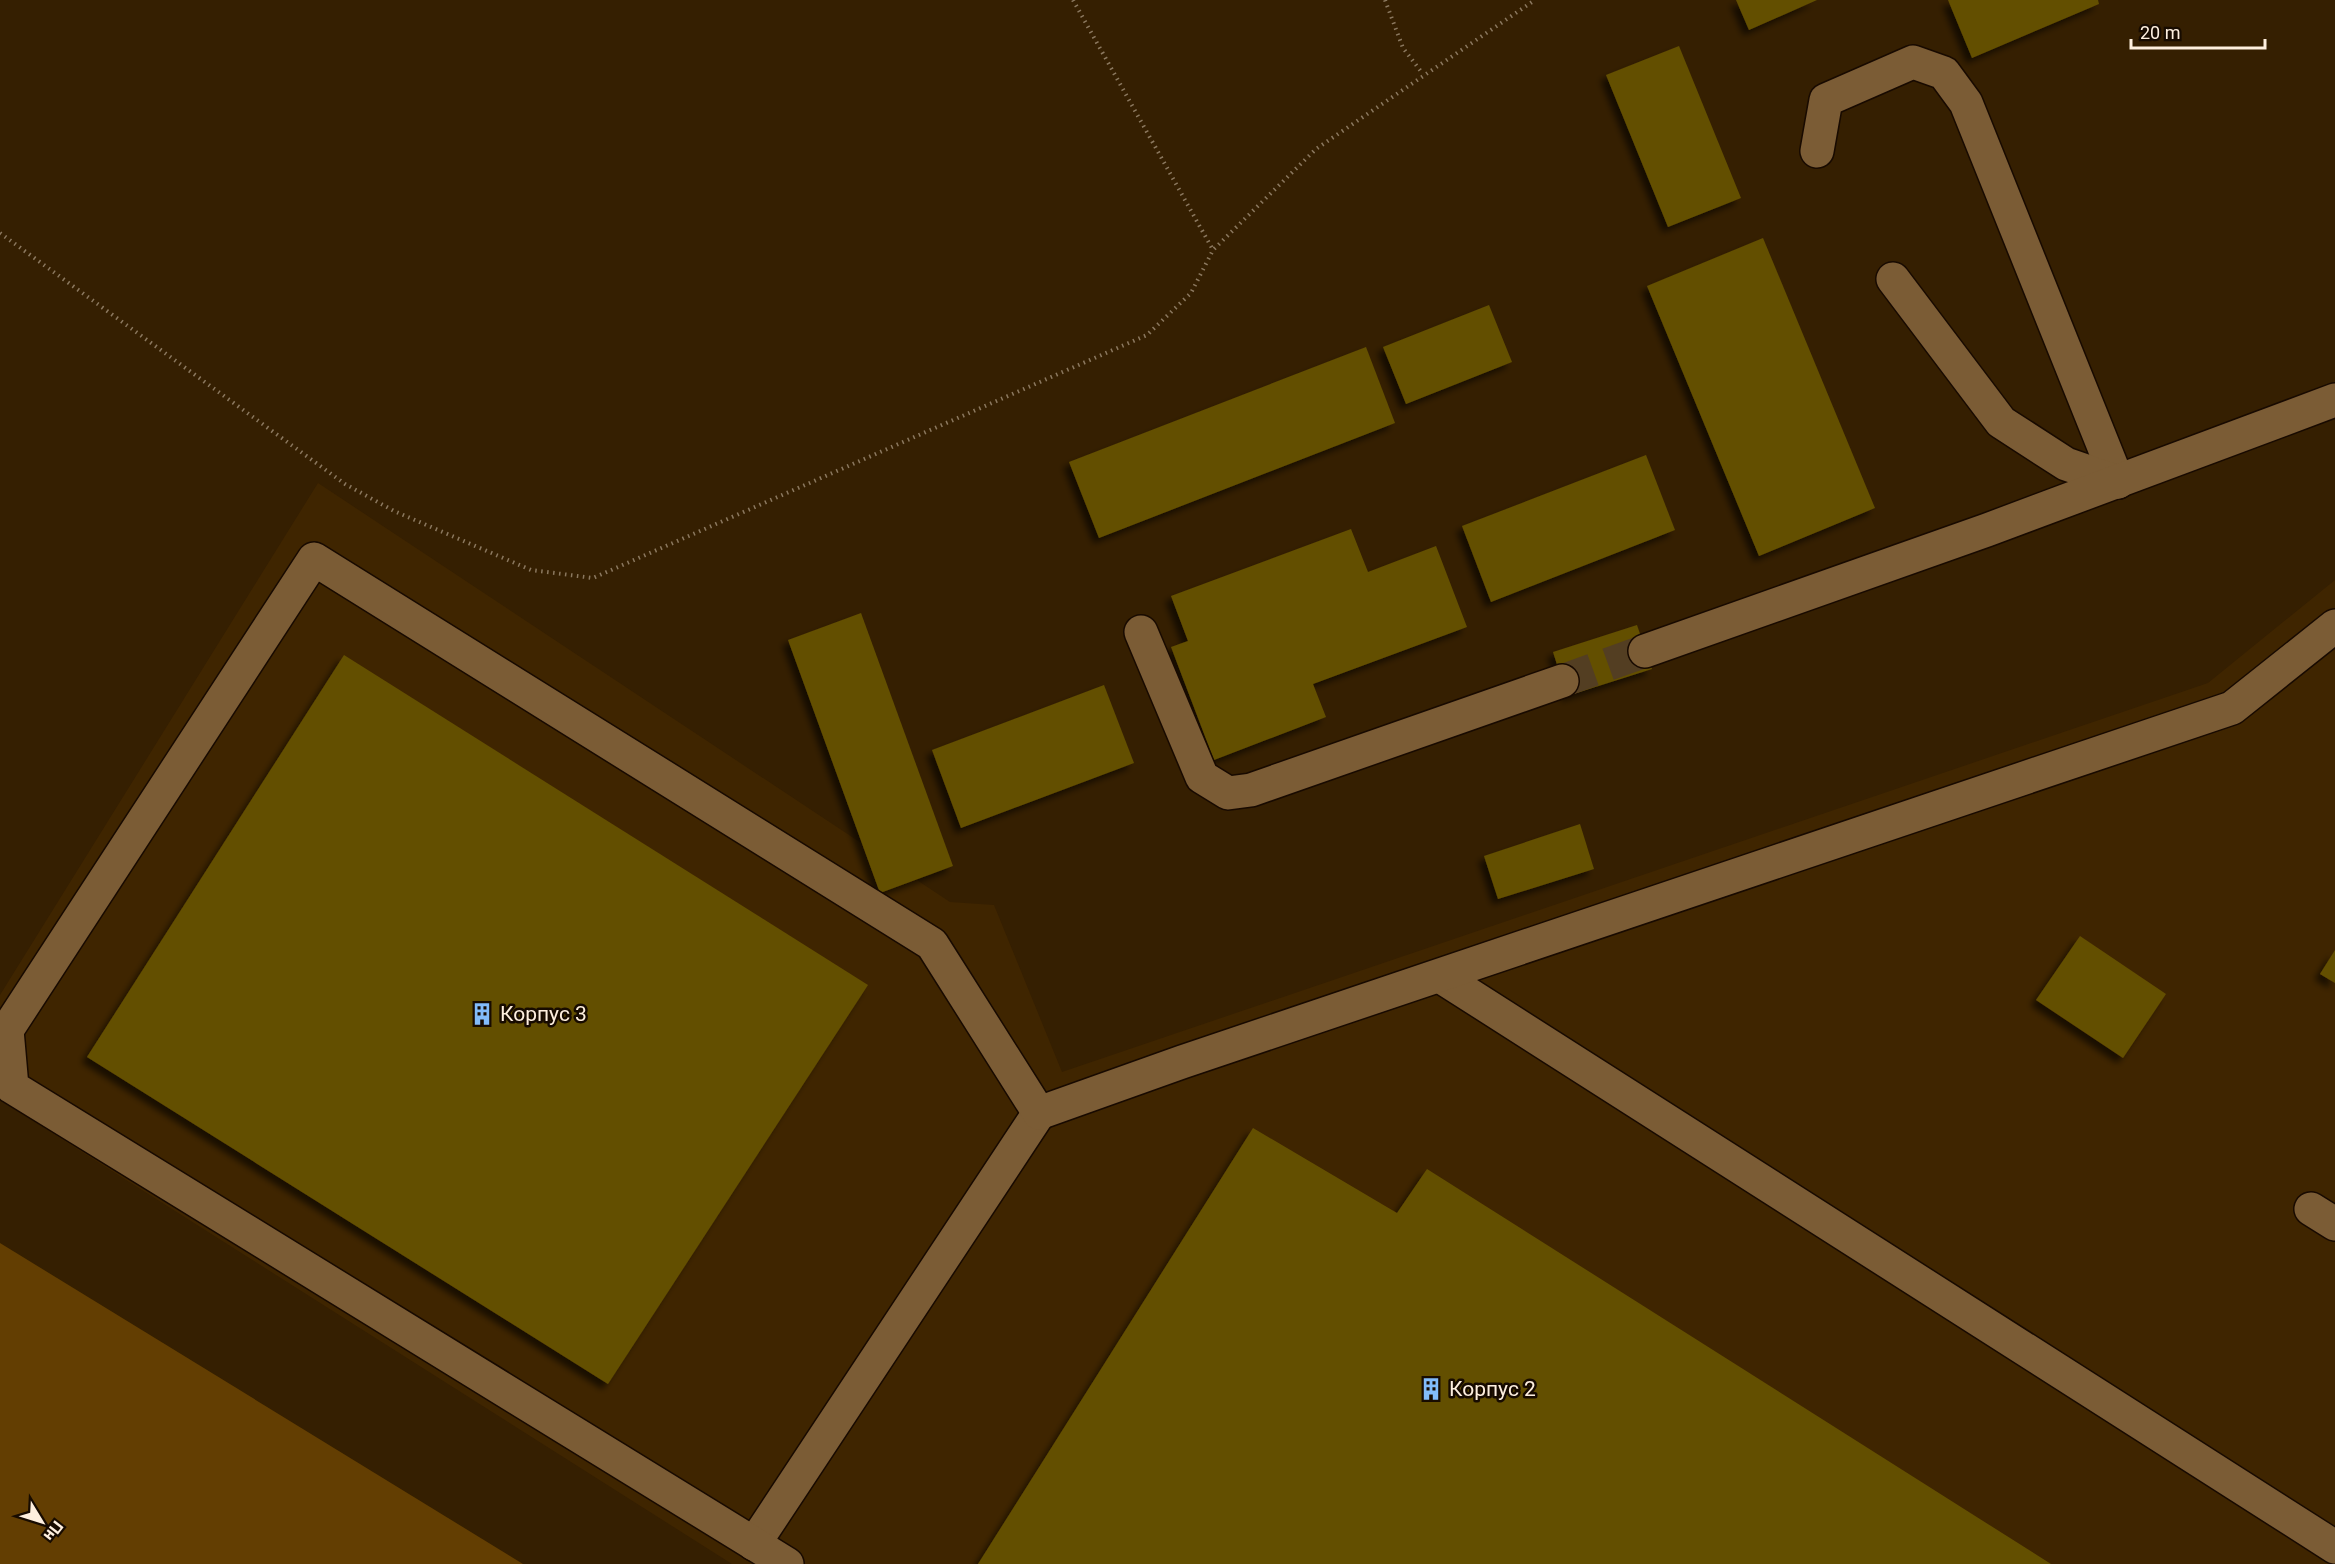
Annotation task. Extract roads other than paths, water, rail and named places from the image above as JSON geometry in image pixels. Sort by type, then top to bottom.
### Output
[{"type":"lane","points":[[1817,151],[1826,100],[1913,62],[1944,73],[1966,103],[2118,482]]},
{"type":"lane","points":[[1893,279],[2001,422],[2066,464],[2118,482]]},
{"type":"lane","points":[[1645,651],[2118,482],[2335,400]]},
{"type":"lane","points":[[787,1564],[12,1087],[7,1030],[314,559],[932,944],[1039,1113]]},
{"type":"lane","points":[[754,1544],[1039,1113],[2232,708],[2335,626]]},
{"type":"lane","points":[[1141,632],[1202,777],[1228,793],[1251,790],[1562,681]]},
{"type":"lane","points":[[1440,976],[2335,1547]]},
{"type":"tunnel","points":[[1562,681],[1645,651]]},
{"type":"place","name":"Корпус 3","points":[[482,1014]]},
{"type":"place","name":"Корпус 2","points":[[1431,1389]]}]
